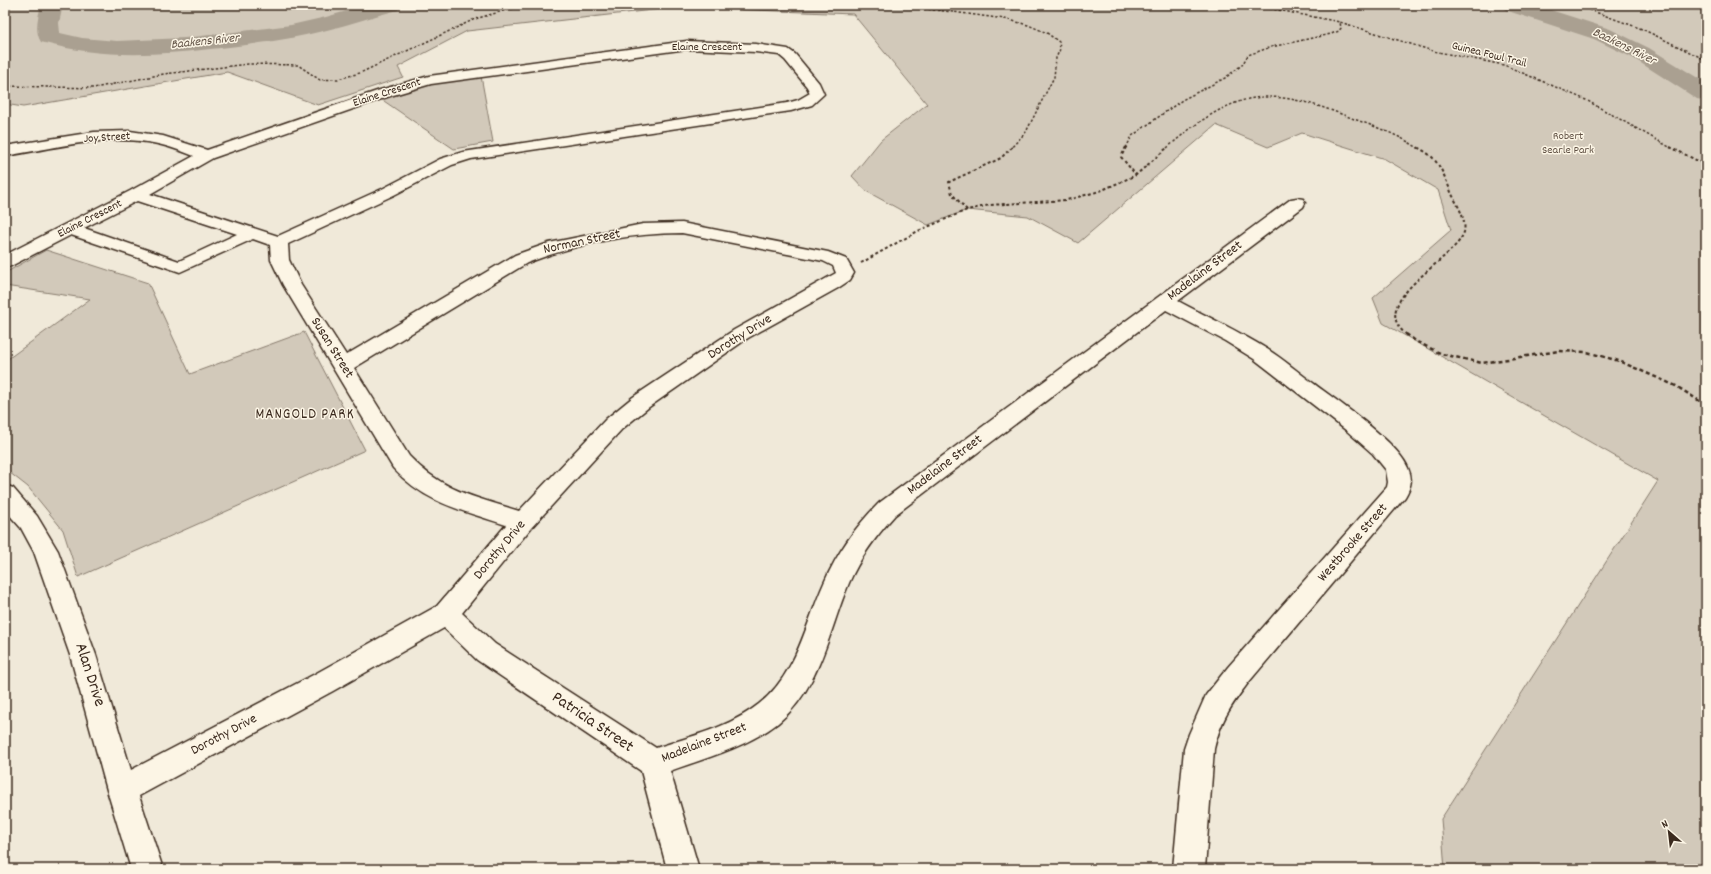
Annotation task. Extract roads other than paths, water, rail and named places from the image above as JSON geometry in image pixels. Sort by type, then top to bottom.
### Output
[{"type":"street","name":"Elaine Crescent","points":[[5,262],[136,195],[207,155],[386,93],[429,80],[686,45],[756,48],[783,52],[790,56],[814,86],[817,94],[811,100],[803,104],[787,107],[456,158],[279,242]]},
{"type":"street","name":"Joy Street","points":[[5,151],[104,137],[134,136],[162,140],[207,155]]},
{"type":"street","points":[[136,195],[279,242]]},
{"type":"street","name":"Madelaine Street","points":[[653,763],[730,735],[759,721],[780,703],[793,687],[804,666],[837,582],[861,538],[887,509],[1297,203]]},
{"type":"street","name":"Norman Street","points":[[343,366],[521,259],[549,248],[600,237],[643,229],[682,228],[828,257],[840,263],[845,270]]},
{"type":"street","points":[[70,229],[180,267],[252,233]]},
{"type":"street","name":"Susan Street","points":[[279,242],[280,260],[292,285],[401,462],[412,474],[429,487],[444,495],[523,522]]},
{"type":"street","name":"Dorothy Drive","points":[[122,790],[446,614],[523,522],[614,424],[641,402],[742,334],[843,276],[845,270]]},
{"type":"street","name":"Westbrooke Street","points":[[1164,302],[1232,337],[1261,354],[1355,426],[1381,448],[1397,468],[1400,482],[1397,491],[1238,675],[1216,704],[1205,728],[1199,749],[1189,869]]},
{"type":"street","name":"Alan Drive","points":[[5,494],[29,522],[46,551],[83,655],[122,790],[148,869]]},
{"type":"street","name":"Patricia Street","points":[[446,614],[486,652],[653,763]]},
{"type":"street","points":[[653,763],[683,869]]},
{"type":"waterway","name":"Baakens River","points":[[52,5],[48,23],[49,37],[82,45],[117,48],[185,45],[274,34],[334,22],[390,5]]},
{"type":"waterway","name":"Baakens River","points":[[1513,5],[1602,34],[1641,53],[1706,94]]},
{"type":"district","name":"MANGOLD PARK","points":[[305,415]]},
{"type":"park label","name":"Robert Searle Park","points":[[1568,143]]}]
